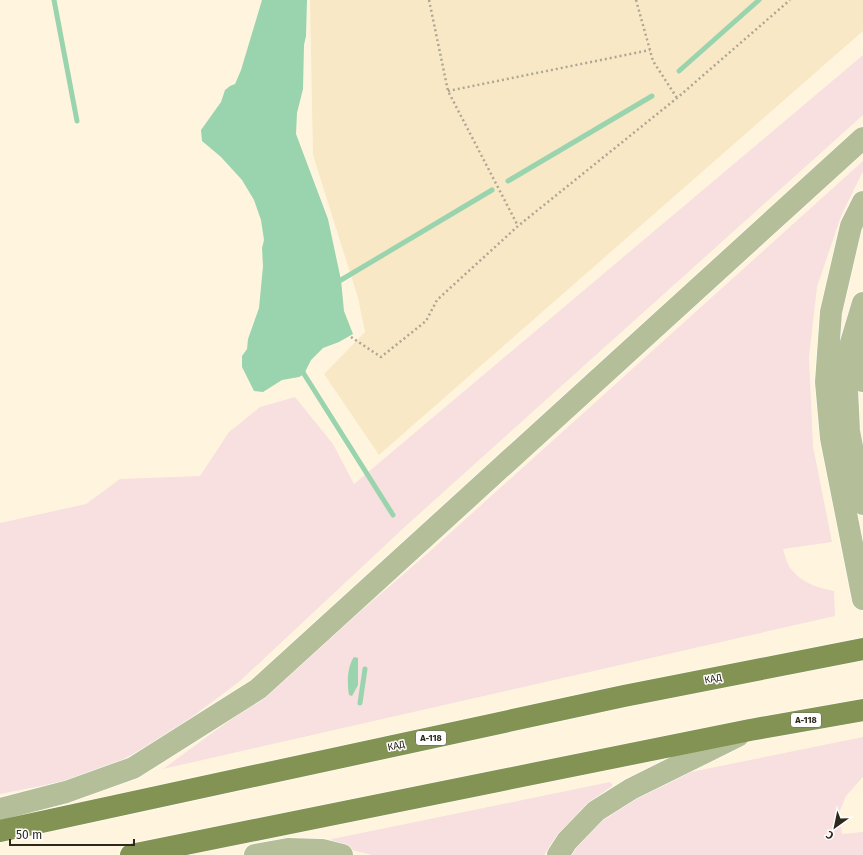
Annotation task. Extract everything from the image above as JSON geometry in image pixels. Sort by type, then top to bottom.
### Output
[{"type":"highway","name":"КАД","points":[[0,831],[624,696],[863,649]]},
{"type":"highway","name":"А-118","points":[[131,855],[750,730],[863,710]]},
{"type":"main road","points":[[0,809],[66,792],[133,768],[258,689],[863,138]]},
{"type":"main road","points":[[863,202],[851,226],[831,312],[826,382],[840,435],[863,504]]},
{"type":"main road","points":[[863,304],[847,356],[847,389],[840,435],[863,599]]},
{"type":"main road","points":[[863,304],[861,373],[863,381]]},
{"type":"main road","points":[[558,855],[567,840],[596,811],[631,789],[750,730]]},
{"type":"main road","points":[[255,855],[288,849],[322,850],[342,855]]},
{"type":"path","points":[[429,0],[448,91],[518,226]]},
{"type":"path","points":[[636,0],[653,61],[677,98]]},
{"type":"path","points":[[351,337],[381,357],[426,321],[437,300],[518,226],[677,98],[790,0]]},
{"type":"path","points":[[448,91],[650,50]]},
{"type":"shaded area","points":[[262,0],[307,0],[303,89],[297,113],[296,134],[328,219],[341,280],[344,311],[353,334],[339,342],[323,348],[311,360],[304,374],[299,377],[282,380],[263,392],[254,391],[242,367],[242,356],[247,349],[248,339],[259,308],[263,266],[262,248],[264,240],[261,220],[254,200],[242,180],[221,157],[202,141],[201,130],[221,102],[225,90],[235,84],[241,70]]},
{"type":"shaded area","points":[[310,0],[863,0],[863,31],[379,455],[324,374],[365,332],[358,298],[313,155]]},
{"type":"shaded area","points":[[863,55],[863,115],[408,524],[240,681],[168,735],[107,768],[61,782],[0,794],[0,523],[86,504],[120,479],[200,476],[229,432],[260,407],[295,397],[333,444],[354,484]]},
{"type":"shaded area","points":[[863,161],[863,171],[841,216],[817,287],[809,357],[813,446],[832,542],[783,549],[786,559],[795,574],[816,586],[834,591],[835,616],[163,769],[260,698],[428,553]]},
{"type":"shaded area","points":[[354,657],[358,658],[358,685],[352,696],[349,695],[348,680],[350,665]]},
{"type":"shaded area","points":[[863,737],[863,777],[846,796],[839,813],[842,834],[863,832],[863,855],[571,855],[576,847],[604,819],[635,797],[686,773]]},
{"type":"shaded area","points":[[610,782],[612,786],[587,804],[558,834],[544,855],[372,855],[332,845],[329,841],[332,839]]},
{"type":"waterway","points":[[54,0],[77,121]]},
{"type":"waterway","points":[[679,71],[759,0]]},
{"type":"waterway","points":[[508,181],[652,96]]},
{"type":"waterway","points":[[341,280],[492,190]]},
{"type":"waterway","points":[[302,370],[393,515]]},
{"type":"waterway","points":[[360,703],[365,669]]}]
